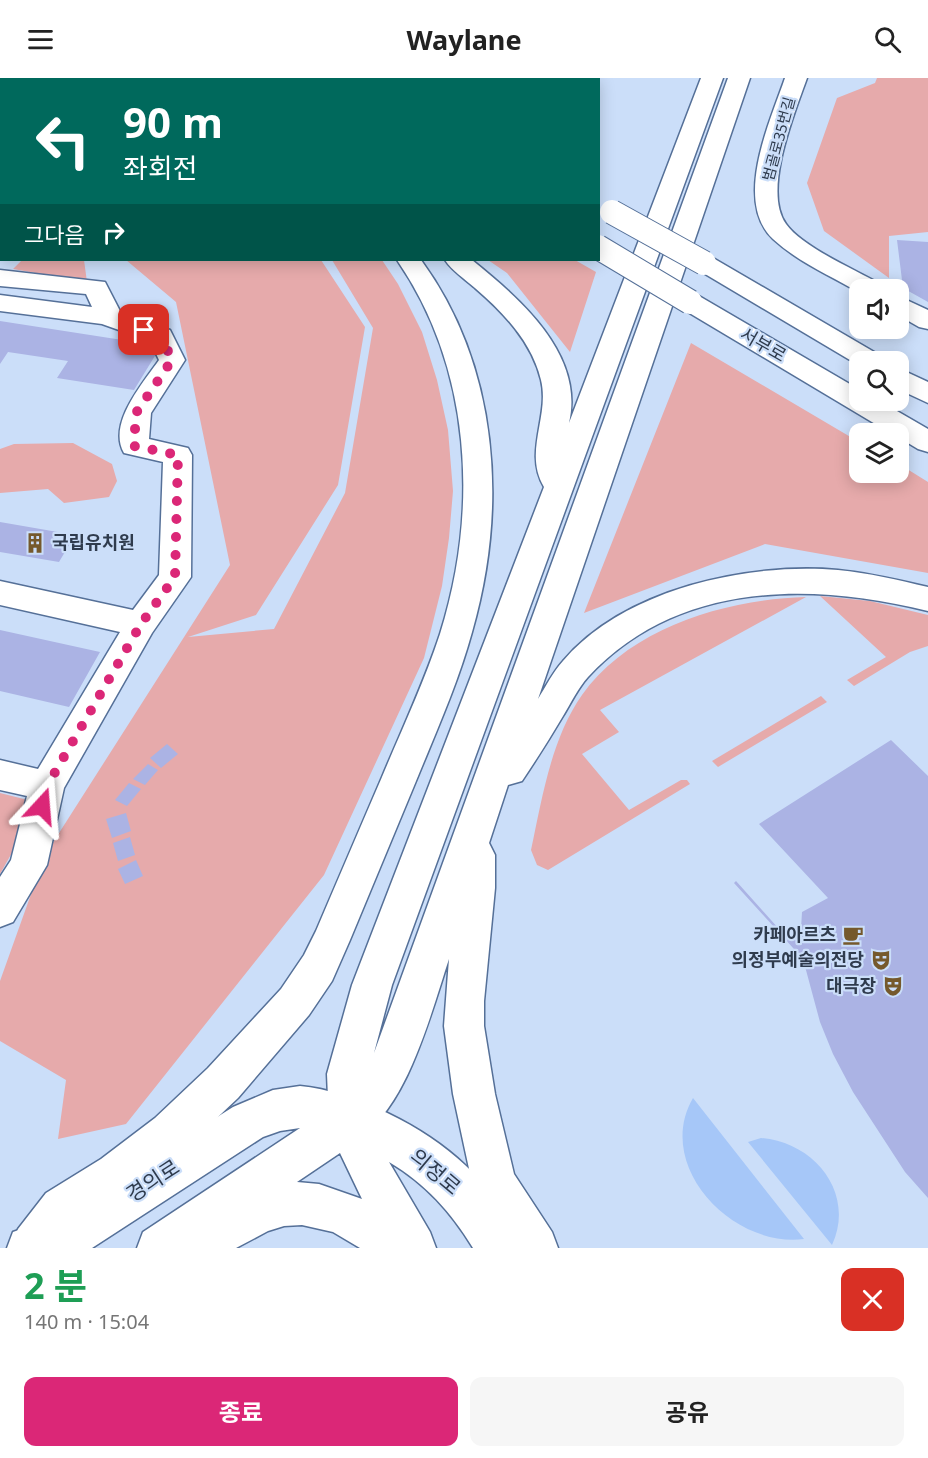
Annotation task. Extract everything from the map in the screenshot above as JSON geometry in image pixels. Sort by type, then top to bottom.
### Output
[{"type":"main road","points":[[414,1248],[356,1142],[350,1120],[348,1074],[372,986],[712,78]]},
{"type":"main road","points":[[159,1248],[350,1120],[366,1105],[395,1057],[739,78]]},
{"type":"main road","name":"범골로35번길","points":[[796,78],[766,176],[767,210],[773,225],[789,240],[855,279]]},
{"type":"main road","points":[[605,208],[853,351]]},
{"type":"main road","name":"서부로","points":[[600,248],[928,442]]},
{"type":"main road","points":[[32,1247],[62,1209],[116,1174],[170,1133],[223,1083],[295,1002],[318,968],[331,940],[446,664],[468,588],[477,538],[480,489],[475,429],[465,375],[449,328],[422,277],[410,261]]},
{"type":"main road","points":[[458,261],[500,294],[527,324],[549,363],[558,401],[549,452],[558,490]]},
{"type":"main road","points":[[0,278],[96,287],[110,317]]},
{"type":"main road","points":[[0,303],[110,317],[161,336],[172,360],[136,413],[134,446],[178,455],[175,577],[141,624],[47,786],[28,865],[0,910]]},
{"type":"main road","points":[[909,310],[928,321]]},
{"type":"main road","points":[[909,383],[928,394]]},
{"type":"main road","points":[[536,1248],[501,1195],[493,1178],[474,1094],[464,1026],[464,1001],[476,888],[477,824],[574,670],[606,642],[629,626],[688,600],[731,587],[775,581],[830,580],[894,589],[928,599]]},
{"type":"main road","points":[[0,592],[141,624]]},
{"type":"main road","points":[[0,775],[47,786]]},
{"type":"main road","name":"의정로","points":[[275,1110],[302,1107],[327,1111],[409,1149],[459,1189],[499,1248]]},
{"type":"main road","name":"경의로","points":[[32,1247],[76,1232],[222,1137],[275,1110]]},
{"type":"main road","points":[[189,1248],[269,1208],[296,1203],[340,1211],[380,1233],[397,1248]]},
{"type":"shaded area","points":[[877,78],[928,78],[928,232],[889,236],[889,278],[824,231],[807,183],[837,98],[875,83]]},
{"type":"shaded area","points":[[21,261],[84,261],[87,282],[13,269]]},
{"type":"shaded area","points":[[127,261],[322,261],[365,327],[338,485],[256,615],[188,637],[274,629],[345,493],[373,328],[333,261],[383,261],[398,284],[422,332],[437,380],[448,430],[453,491],[449,538],[442,586],[424,658],[324,875],[126,1124],[58,1139],[66,1080],[0,1041],[0,981],[45,855],[230,565],[176,302]]},
{"type":"shaded area","points":[[489,261],[577,261],[596,272],[570,352],[507,273]]},
{"type":"shaded area","points":[[691,343],[849,436],[849,483],[909,483],[909,470],[928,482],[928,573],[765,544],[584,613]]},
{"type":"shaded area","points":[[73,443],[112,464],[117,481],[109,497],[64,503],[48,489],[0,493],[0,449],[14,444]]},
{"type":"shaded area","points":[[820,596],[870,601],[928,615],[928,646],[910,652],[854,686],[847,680],[886,657]]},
{"type":"shaded area","points":[[806,597],[600,710],[619,732],[582,754],[629,810],[681,780],[687,780],[690,784],[548,870],[537,865],[531,850],[555,750],[571,712],[602,671],[626,651],[682,621],[744,604]]},
{"type":"shaded area","points":[[821,696],[827,702],[718,767],[712,761]]},
{"type":"shaded area","points":[[0,793],[40,803],[0,874]]},
{"type":"water","points":[[693,1098],[804,1239],[777,1238],[750,1230],[727,1216],[706,1197],[692,1174],[684,1150],[684,1124]]},
{"type":"water","points":[[761,1138],[798,1149],[813,1160],[825,1174],[834,1189],[838,1207],[838,1226],[832,1245],[748,1142]]},
{"type":"building","points":[[897,240],[928,242],[928,302],[909,291],[909,279],[902,279]]},
{"type":"building","points":[[0,321],[161,346],[134,390],[57,378],[68,361],[8,352],[0,364]]},
{"type":"building","name":"국립유치원","points":[[0,522],[75,535],[59,562],[0,552]]},
{"type":"building","points":[[0,630],[100,652],[69,707],[0,691]]},
{"type":"building","points":[[891,740],[928,776],[928,1198],[905,1172],[853,1092],[833,1054],[820,1022],[803,959],[734,883],[736,881],[788,939],[801,929],[802,912],[828,898],[759,824]]},
{"type":"building","points":[[167,744],[178,754],[161,768],[150,758]]},
{"type":"building","points":[[148,764],[158,770],[145,785],[133,779]]},
{"type":"building","points":[[129,783],[141,789],[127,806],[115,800]]},
{"type":"building","points":[[126,813],[131,831],[112,838],[106,819]]},
{"type":"building","points":[[130,837],[135,855],[118,861],[113,843]]},
{"type":"building","points":[[136,860],[143,876],[125,884],[118,869]]},
{"type":"place","name":"국립유치원","points":[[35,543]]},
{"type":"place","name":"카페아르츠","points":[[853,935]]},
{"type":"place","name":"의정부예술의전당","points":[[881,960]]},
{"type":"place","name":"대극장","points":[[893,986]]},
{"type":"route","points":[[42,806],[47,786],[141,624],[175,577],[178,455],[134,446],[136,413],[172,360],[161,336],[144,330]]}]
